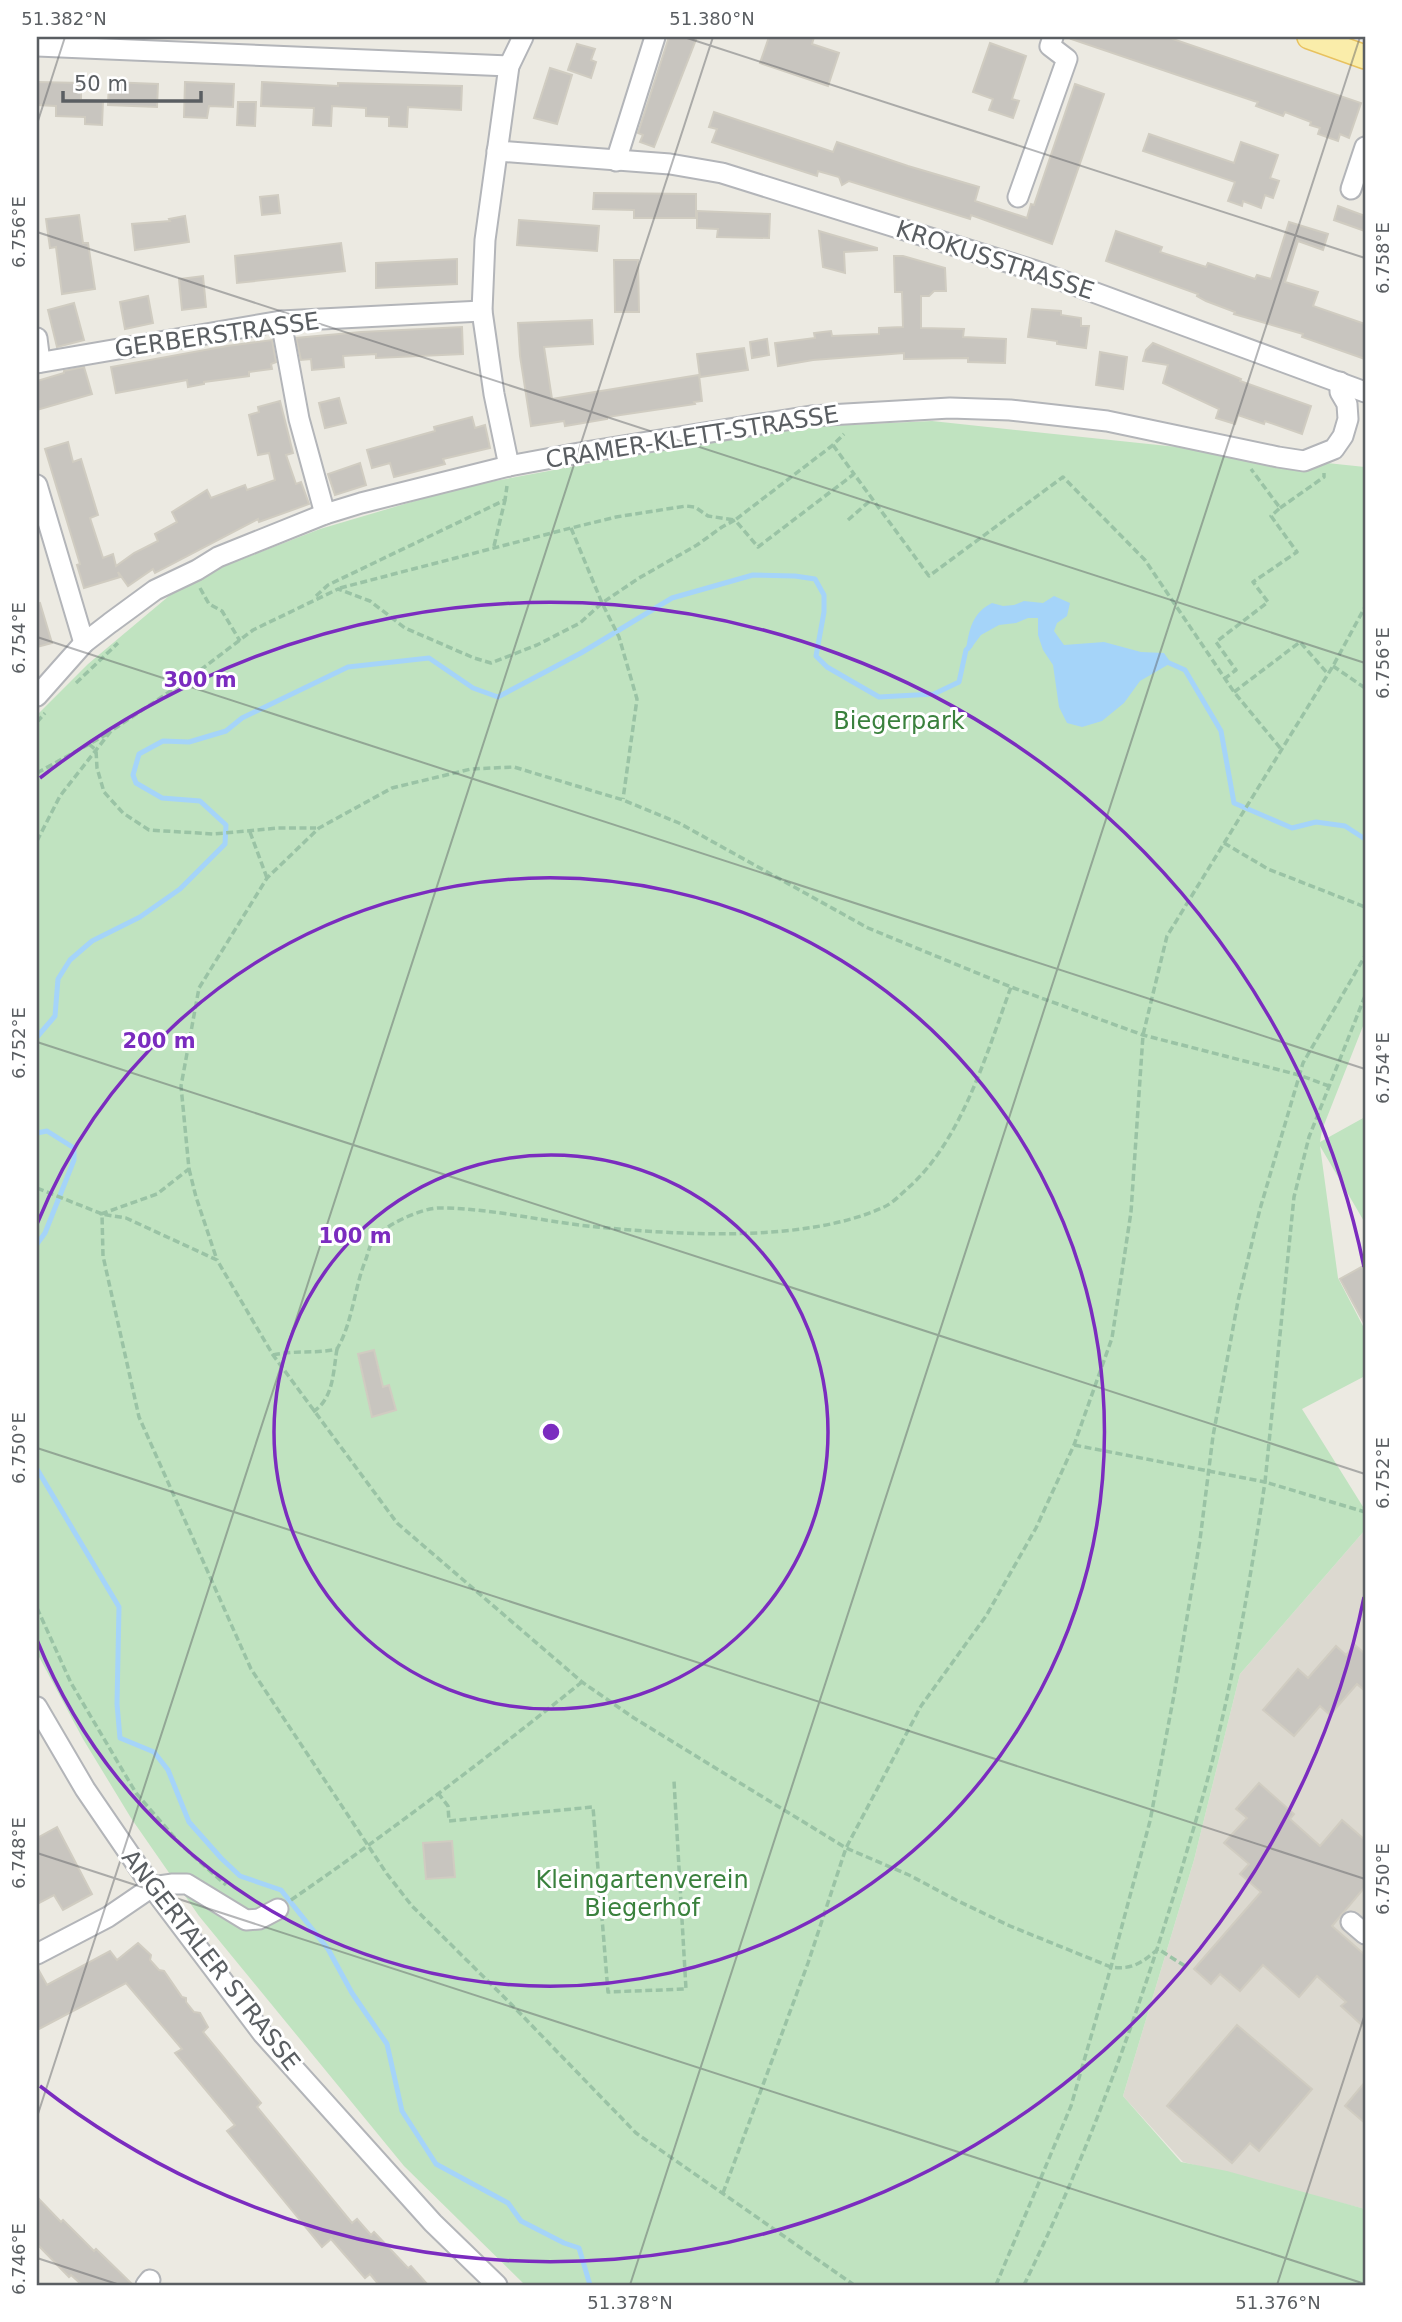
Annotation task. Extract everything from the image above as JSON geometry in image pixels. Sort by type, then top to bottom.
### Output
[{"type":"main road","points":[[1309,37],[1365,57]]},
{"type":"street","points":[[509,466],[494,394],[482,311],[485,240],[509,66],[523,37]]},
{"type":"street","points":[[616,161],[655,37]]},
{"type":"street","points":[[1018,197],[1067,59],[1050,46],[1053,37]]},
{"type":"street","points":[[37,46],[509,66]]},
{"type":"street","points":[[1351,189],[1365,147]]},
{"type":"street","name":"KROKUSSTRASSE","points":[[497,151],[670,164],[722,173],[1036,271],[1365,392]]},
{"type":"street","name":"GERBERSTRASSE","points":[[38,363],[281,321],[482,311]]},
{"type":"street","points":[[281,321],[299,419],[325,514]]},
{"type":"street","points":[[37,338],[38,363]]},
{"type":"street","points":[[1324,453],[1334,449],[1343,436],[1348,419],[1347,404],[1340,392],[1340,383]]},
{"type":"street","name":"CRAMER-KLETT-STRASSE","points":[[41,704],[84,643],[155,590],[218,557],[325,514],[509,466],[811,416],[950,408],[1010,410],[1107,421],[1304,461],[1324,453]]},
{"type":"street","points":[[37,485],[84,643]]},
{"type":"street","name":"ANGERTALER STRASSE","points":[[37,1707],[85,1789],[152,1887],[263,2034],[433,2223],[497,2285]]},
{"type":"street","points":[[37,1954],[108,1917],[152,1887],[187,1884],[246,1920],[259,1919],[278,1909]]},
{"type":"path","points":[[338,589],[370,601],[405,628],[491,663],[537,645],[580,623],[602,603],[639,578],[736,520],[833,445],[929,576],[1063,477],[1145,560],[1224,679],[1281,749]]},
{"type":"path","points":[[1251,452],[1251,471],[1280,508]]},
{"type":"path","points":[[1224,679],[1236,670],[1216,642],[1268,602],[1253,582],[1297,552],[1271,516],[1324,477],[1324,453]]},
{"type":"path","points":[[494,547],[505,500],[509,466]]},
{"type":"path","points":[[37,773],[110,732],[253,630],[338,589],[571,527],[686,506],[695,507],[708,516],[736,520],[758,547],[854,474]]},
{"type":"path","points":[[848,520],[872,499]]},
{"type":"path","points":[[312,600],[328,585],[505,500]]},
{"type":"path","points":[[571,527],[619,638],[637,699],[623,800]]},
{"type":"path","points":[[203,580],[198,584],[209,604],[222,611],[240,641]]},
{"type":"path","points":[[723,2193],[808,1963],[846,1848],[921,1706],[992,1605],[1036,1528],[1074,1446],[1112,1338],[1131,1212],[1143,1035],[1167,936],[1333,666],[1365,607]]},
{"type":"path","points":[[72,687],[127,635]]},
{"type":"path","points":[[1234,692],[1300,642],[1328,674]]},
{"type":"path","points":[[1333,666],[1365,688]]},
{"type":"path","points":[[37,722],[41,704]]},
{"type":"path","points":[[37,841],[60,796],[110,732]]},
{"type":"path","points":[[89,744],[96,750],[97,768],[104,792],[123,813],[149,830],[214,834],[278,828],[318,828]]},
{"type":"path","points":[[1158,1949],[1140,1964],[1125,1969],[1111,1967],[1010,1926],[909,1875],[846,1848],[634,1718],[582,1682],[397,1523],[274,1356],[216,1260],[189,1169],[181,1086],[199,988],[267,878],[318,828],[392,788],[471,769],[514,767],[623,800],[679,823],[868,928],[1011,987],[1143,1035],[1300,1074],[1329,1086]]},
{"type":"path","points":[[250,832],[267,878]]},
{"type":"path","points":[[1224,844],[1268,869],[1365,907]]},
{"type":"path","points":[[996,2285],[1071,2106],[1150,1821],[1174,1695],[1210,1472],[1213,1436],[1238,1301],[1260,1209],[1303,1063],[1365,956]]},
{"type":"path","points":[[313,1412],[323,1405],[331,1388],[337,1349],[344,1337],[358,1279],[374,1239],[400,1220],[436,1208],[597,1227],[724,1234],[796,1230],[850,1219],[886,1206],[911,1185],[943,1147],[970,1096],[1011,987]]},
{"type":"path","points":[[1024,2285],[1108,2089],[1158,1949],[1218,1738],[1247,1597],[1265,1482],[1294,1197],[1309,1137],[1365,996]]},
{"type":"path","points":[[102,1214],[157,1194],[189,1169]]},
{"type":"path","points":[[37,1188],[102,1214],[126,1218],[216,1260]]},
{"type":"path","points":[[102,1214],[103,1256],[139,1418],[251,1670],[368,1845],[412,1906],[636,2133],[854,2285]]},
{"type":"path","points":[[274,1356],[287,1352],[324,1352],[337,1349]]},
{"type":"path","points":[[1074,1446],[1265,1482],[1365,1512]]},
{"type":"path","points":[[37,1608],[71,1683],[135,1793],[181,1844],[232,1891]]},
{"type":"path","points":[[301,1893],[502,1747],[582,1682]]},
{"type":"path","points":[[438,1793],[448,1806],[449,1821],[593,1807],[607,1993],[673,1990],[686,1989],[674,1781]]},
{"type":"path","points":[[1158,1949],[1185,1966]]},
{"type":"shaded area","points":[[1365,1530],[1365,2209],[1183,2162],[1123,2096],[1194,1860],[1240,1674]]},
{"type":"green space","name":"Biegerpark","points":[[932,421],[1365,467],[1365,1021],[1322,1130],[1320,1142],[1365,1117],[1365,1223],[1320,1146],[1338,1278],[1365,1330],[1365,1376],[1302,1409],[1365,1510],[1365,1530],[1240,1674],[1194,1860],[1123,2096],[1181,2162],[1227,2171],[1365,2209],[1365,2285],[525,2285],[404,2166],[199,1916],[131,1818],[83,1739],[37,1653],[37,715],[88,664],[188,580],[320,529],[462,487],[782,428]]},
{"type":"water","points":[[1054,596],[1070,603],[1067,616],[1057,623],[1054,631],[1064,645],[1104,642],[1141,652],[1164,653],[1171,663],[1140,681],[1124,703],[1102,721],[1082,727],[1067,723],[1059,707],[1053,665],[1043,650],[1038,635],[1038,618],[999,625],[981,635],[969,651],[966,650],[973,623],[985,607],[992,603],[1003,606],[1024,601],[1043,603]]},
{"type":"building","points":[[669,37],[697,37],[654,147],[640,142],[643,135],[638,133]]},
{"type":"building","points":[[769,37],[814,37],[812,44],[839,53],[828,86],[760,63]]},
{"type":"building","points":[[1167,37],[1361,103],[1349,138],[1340,134],[1338,141],[1318,134],[1320,128],[1310,125],[1311,122],[1285,112],[1283,116],[1256,106],[1258,102],[1071,39]]},
{"type":"building","points":[[990,43],[1026,56],[1012,99],[1019,101],[1013,118],[989,110],[993,99],[973,92]]},
{"type":"building","points":[[577,44],[595,49],[591,60],[596,62],[591,78],[568,70]]},
{"type":"building","points":[[550,68],[572,75],[557,124],[534,118]]},
{"type":"building","points":[[37,82],[81,83],[81,100],[103,101],[102,125],[85,124],[85,117],[56,116],[56,106],[37,105]]},
{"type":"building","points":[[109,82],[158,84],[157,107],[108,105]]},
{"type":"building","points":[[185,82],[234,84],[233,107],[209,106],[207,118],[184,117]]},
{"type":"building","points":[[262,82],[338,86],[338,83],[462,86],[461,110],[408,107],[407,127],[389,126],[389,117],[366,116],[366,108],[332,106],[331,126],[313,125],[314,108],[261,106]]},
{"type":"building","points":[[1075,84],[1104,94],[1052,244],[971,215],[970,219],[849,181],[842,185],[839,177],[818,171],[817,176],[712,142],[717,129],[709,127],[714,112],[833,152],[837,142],[979,187],[975,201],[1027,218],[1031,204],[1034,205]]},
{"type":"building","points":[[238,102],[256,102],[255,126],[237,125]]},
{"type":"building","points":[[1149,134],[1234,163],[1241,142],[1278,155],[1270,178],[1279,181],[1273,198],[1265,195],[1261,208],[1243,201],[1242,206],[1228,201],[1235,182],[1143,151]]},
{"type":"building","points":[[594,193],[696,194],[696,218],[634,218],[634,210],[593,209]]},
{"type":"building","points":[[278,195],[280,213],[262,215],[260,197]]},
{"type":"building","points":[[1338,206],[1365,216],[1365,231],[1334,220]]},
{"type":"building","points":[[697,211],[770,214],[769,238],[717,237],[718,229],[697,228]]},
{"type":"building","points":[[79,215],[83,243],[88,243],[95,289],[62,294],[56,247],[50,248],[46,219]]},
{"type":"building","points":[[185,216],[189,242],[135,250],[132,224],[170,221],[169,219]]},
{"type":"building","points":[[519,220],[599,226],[597,251],[517,245]]},
{"type":"building","points":[[1289,222],[1328,234],[1323,250],[1298,241],[1285,282],[1318,292],[1313,306],[1365,324],[1365,359],[1302,337],[1303,334],[1234,314],[1235,312],[1197,296],[1198,294],[1106,261],[1116,231],[1162,247],[1160,252],[1206,267],[1208,263],[1255,279],[1257,275],[1271,279]]},
{"type":"building","points":[[819,231],[877,250],[844,252],[845,273],[823,267]]},
{"type":"building","points":[[341,243],[345,271],[237,283],[235,256]]},
{"type":"building","points":[[894,256],[945,268],[946,291],[934,291],[929,296],[921,296],[921,328],[964,329],[963,337],[1006,339],[1005,363],[968,362],[968,358],[904,359],[904,353],[813,360],[778,366],[775,343],[815,338],[814,333],[831,331],[832,336],[879,334],[879,328],[903,327],[902,292],[895,292]]},
{"type":"building","points":[[457,259],[457,284],[376,288],[376,263]]},
{"type":"building","points":[[614,260],[638,260],[639,312],[615,312]]},
{"type":"building","points":[[203,276],[206,307],[182,310],[179,279]]},
{"type":"building","points":[[148,296],[153,323],[125,329],[120,302]]},
{"type":"building","points":[[74,303],[84,340],[57,347],[48,310]]},
{"type":"building","points":[[1032,309],[1061,311],[1061,315],[1081,318],[1081,326],[1089,326],[1086,348],[1028,337]]},
{"type":"building","points":[[592,320],[593,344],[544,347],[552,399],[699,375],[702,401],[565,426],[564,421],[531,426],[520,356],[518,323]]},
{"type":"building","points":[[462,327],[463,354],[376,358],[376,354],[343,356],[344,367],[312,370],[311,359],[301,360],[296,338],[361,332]]},
{"type":"building","points":[[767,339],[769,355],[752,358],[750,342]]},
{"type":"building","points":[[272,340],[276,362],[271,364],[272,369],[188,387],[187,380],[116,393],[111,367]]},
{"type":"building","points":[[1153,343],[1241,379],[1240,381],[1311,406],[1302,434],[1238,415],[1235,424],[1216,418],[1219,409],[1163,383],[1168,365],[1143,361],[1146,350]]},
{"type":"building","points":[[744,348],[748,370],[700,377],[697,354]]},
{"type":"building","points":[[1100,352],[1127,357],[1123,389],[1096,385]]},
{"type":"building","points":[[84,367],[92,394],[37,410],[37,381]]},
{"type":"building","points":[[339,398],[346,423],[325,428],[319,403]]},
{"type":"building","points":[[280,401],[293,453],[286,455],[296,484],[301,482],[309,504],[259,522],[258,519],[155,573],[153,569],[128,586],[118,572],[120,577],[84,588],[77,565],[80,564],[45,449],[68,442],[73,462],[81,459],[98,515],[90,518],[103,558],[113,554],[116,566],[158,541],[155,534],[177,522],[172,512],[207,490],[211,498],[245,485],[247,490],[275,480],[269,453],[258,455],[249,415],[259,412],[258,407]]},
{"type":"building","points":[[472,417],[475,428],[485,425],[490,448],[443,459],[445,464],[394,477],[390,463],[372,468],[367,450],[435,431],[434,427]]},
{"type":"building","points":[[360,463],[366,485],[335,495],[328,474]]},
{"type":"building","points":[[40,603],[52,643],[37,647],[37,604]]},
{"type":"building","points":[[1365,1265],[1365,1325],[1340,1279]]},
{"type":"building","points":[[374,1350],[383,1387],[389,1385],[396,1410],[372,1417],[358,1354]]},
{"type":"building","points":[[1355,1645],[1365,1654],[1365,1691],[1357,1684],[1330,1715],[1320,1706],[1294,1736],[1263,1710],[1298,1669],[1308,1678],[1336,1646],[1346,1655]]},
{"type":"building","points":[[1259,1783],[1294,1814],[1290,1819],[1320,1846],[1342,1820],[1365,1840],[1365,1887],[1332,1926],[1365,1955],[1365,2028],[1341,2006],[1346,2002],[1317,1976],[1299,1997],[1263,1965],[1240,1991],[1220,1974],[1211,1984],[1194,1969],[1261,1892],[1240,1874],[1249,1864],[1224,1843],[1247,1818],[1236,1809]]},
{"type":"building","points":[[57,1827],[92,1894],[63,1910],[54,1895],[37,1904],[37,1838]]},
{"type":"building","points":[[452,1841],[455,1877],[426,1879],[423,1843]]},
{"type":"building","points":[[138,1943],[151,1955],[150,1960],[159,1970],[164,1971],[182,1997],[186,1998],[194,2012],[200,2013],[208,2027],[203,2032],[261,2103],[257,2107],[352,2223],[357,2219],[371,2235],[374,2232],[428,2285],[379,2285],[370,2274],[365,2278],[331,2239],[322,2247],[227,2131],[235,2125],[175,2053],[182,2049],[126,1983],[37,2030],[37,1967],[47,1985],[110,1951],[117,1960]]},
{"type":"building","points":[[1237,2025],[1312,2089],[1259,2151],[1250,2143],[1232,2163],[1167,2106]]},
{"type":"building","points":[[1365,2082],[1365,2123],[1345,2106]]},
{"type":"building","points":[[37,2197],[61,2222],[63,2220],[133,2285],[82,2285],[71,2275],[69,2277],[37,2244]]},
{"type":"waterway","points":[[37,1037],[55,1016],[58,979],[70,960],[92,941],[140,917],[180,889],[225,844],[226,825],[200,801],[162,798],[136,783],[133,775],[139,754],[163,741],[189,742],[226,731],[242,718],[348,667],[429,658],[473,688],[498,697],[581,653],[672,598],[753,575],[815,579],[824,595],[824,612],[816,656],[827,667],[879,697],[934,694],[959,682],[966,650],[970,646]]},
{"type":"waterway","points":[[1167,662],[1185,670],[1221,731],[1234,803],[1292,828],[1316,822],[1345,826],[1365,839]]},
{"type":"waterway","points":[[37,1133],[47,1131],[74,1148],[74,1160],[45,1233],[37,1244]]},
{"type":"waterway","points":[[37,1469],[119,1607],[117,1704],[120,1738],[154,1752],[168,1770],[189,1822],[240,1876],[281,1890],[328,1949],[352,1993],[387,2044],[402,2111],[436,2164],[508,2203],[521,2221],[579,2248],[590,2285]]},
{"type":"park label","name":"Kleingartenverein Biegerhof","points":[[642,1894]]}]
